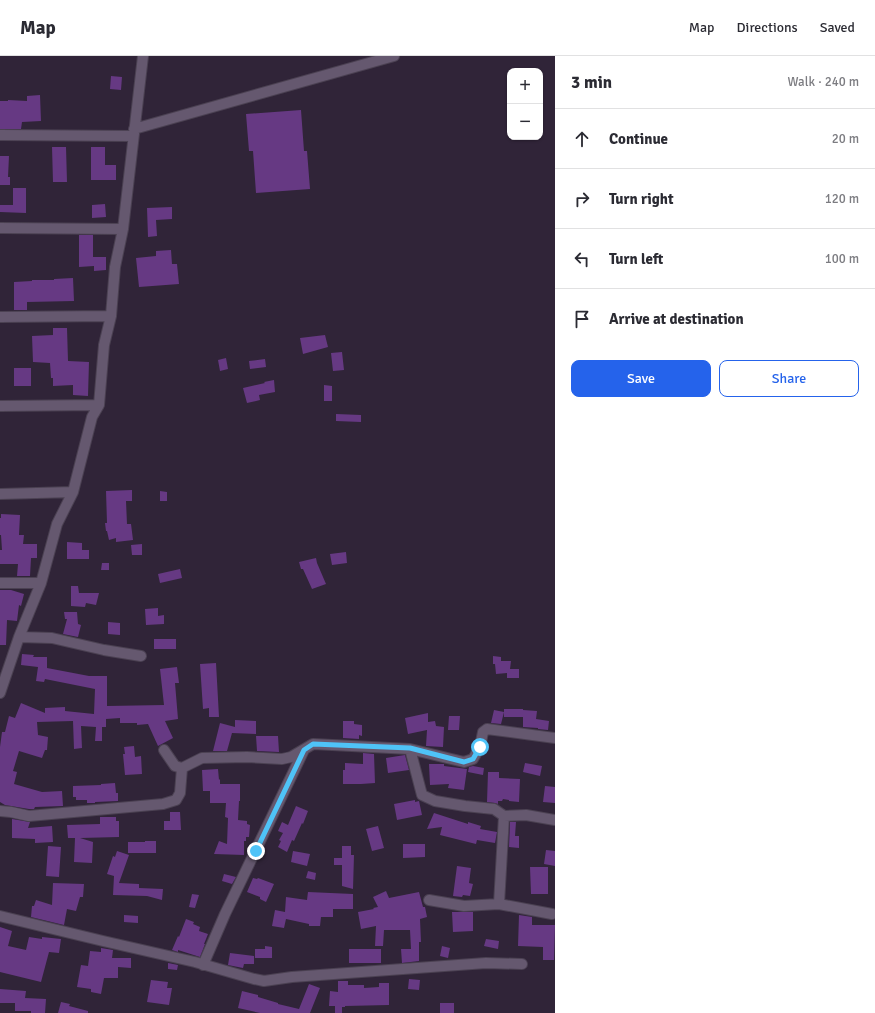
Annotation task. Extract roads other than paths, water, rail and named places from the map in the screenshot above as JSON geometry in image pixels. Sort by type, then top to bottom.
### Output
[{"type":"street","points":[[0,693],[19,636],[41,584],[57,524],[73,492],[92,417],[99,405],[104,346],[111,316],[115,267],[123,229],[133,132],[143,56]]},
{"type":"street","points":[[0,136],[133,132],[394,56]]},
{"type":"street","points":[[0,228],[123,229]]},
{"type":"street","points":[[0,316],[111,316]]},
{"type":"street","points":[[0,406],[99,405]]},
{"type":"street","points":[[0,494],[73,492]]},
{"type":"street","points":[[0,583],[41,584]]},
{"type":"street","points":[[19,636],[52,638],[104,650],[141,656]]},
{"type":"street","points":[[164,750],[175,766],[182,768],[202,758],[291,757],[313,744],[410,748],[464,762],[473,759],[480,747],[483,732],[487,729],[555,738]]},
{"type":"street","points":[[410,748],[422,795],[435,801],[494,809],[504,816],[526,815],[555,820]]},
{"type":"street","points":[[203,965],[225,914],[304,750]]},
{"type":"street","points":[[0,811],[29,816],[163,804],[176,800],[180,793],[182,768]]},
{"type":"street","points":[[499,904],[504,816]]},
{"type":"street","points":[[429,900],[464,906],[499,904],[552,914]]},
{"type":"street","points":[[0,916],[103,942],[195,962],[254,980],[264,981],[300,976],[478,963],[522,964]]}]
